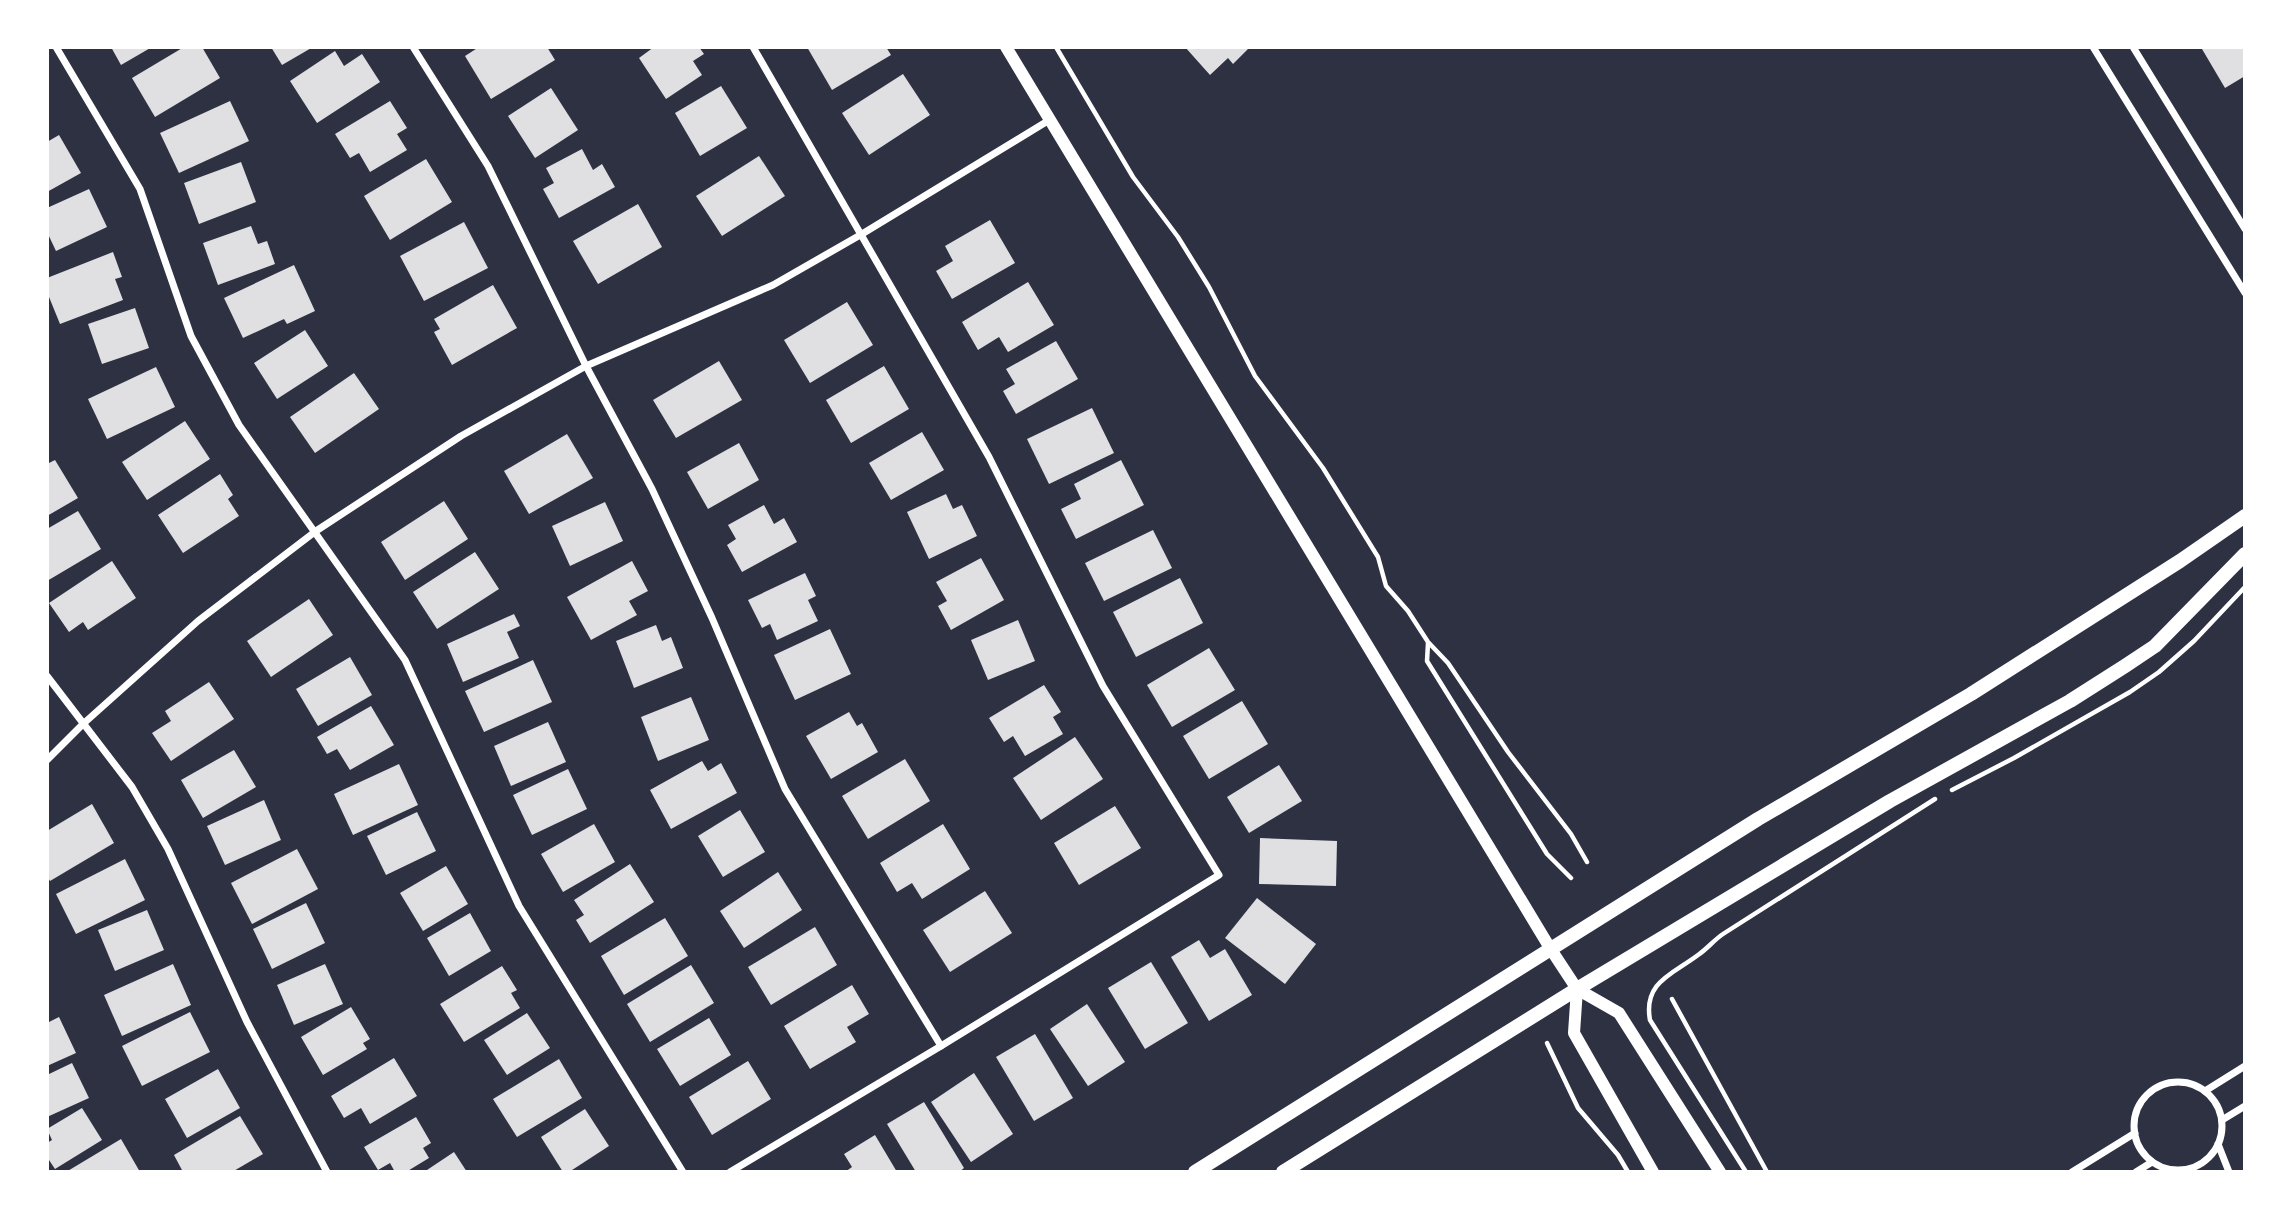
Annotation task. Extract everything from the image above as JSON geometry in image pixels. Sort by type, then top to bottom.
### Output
[{"type":"main road","points":[[1195,1172],[1758,819],[1971,694],[2180,561],[2245,516]]},
{"type":"main road","points":[[1283,1172],[1577,989],[1901,795],[2070,701],[2125,666],[2155,646],[2245,554]]},
{"type":"street","points":[[56,47],[140,188],[191,336],[239,425],[405,660],[519,906],[683,1172]]},
{"type":"street","points":[[413,47],[488,166],[586,366],[657,501],[712,618],[785,789],[941,1046]]},
{"type":"street","points":[[730,1172],[1219,875],[1103,686],[989,457],[753,47]]},
{"type":"street","points":[[1006,47],[1550,948],[1577,989],[1619,1013],[1720,1172]]},
{"type":"street","points":[[2093,47],[2245,293]]},
{"type":"street","points":[[2133,47],[2245,229]]},
{"type":"street","points":[[47,760],[83,723],[198,621],[316,531],[461,436],[586,366],[773,285],[1051,119]]},
{"type":"street","points":[[47,676],[132,787],[168,849],[247,1022],[327,1172]]},
{"type":"street","points":[[1577,989],[1574,1034],[1653,1172]]},
{"type":"street","points":[[2205,1091],[2245,1066]]},
{"type":"street","points":[[2186,1083],[2205,1091],[2218,1107],[2222,1120],[2218,1144],[2210,1156],[2202,1163],[2180,1171],[2152,1162],[2143,1153],[2135,1133],[2140,1105],[2148,1094],[2166,1084],[2186,1083]]},
{"type":"street","points":[[2222,1120],[2245,1106]]},
{"type":"street","points":[[2072,1172],[2135,1133]]},
{"type":"street","points":[[2218,1144],[2230,1172]]},
{"type":"street","points":[[2136,1172],[2152,1162]]},
{"type":"path","points":[[1056,47],[1133,177],[1178,237],[1209,287],[1255,376],[1337,490],[1378,557],[1386,586],[1408,611],[1428,642],[1448,663],[1508,752],[1571,834],[1587,862]]},
{"type":"path","points":[[1746,1172],[1650,1020],[1648,1007],[1654,988],[1659,982],[1700,954],[1723,933],[1929,803],[2130,692],[2194,641],[2245,587]]},
{"type":"path","points":[[1428,642],[1427,661],[1547,854],[1571,878]]},
{"type":"path","points":[[1672,999],[1767,1172]]},
{"type":"path","points":[[1547,1043],[1578,1108],[1618,1155],[1628,1172]]},
{"type":"building","points":[[111,47],[152,47],[121,65]]},
{"type":"building","points":[[184,47],[202,47],[220,78],[155,117],[132,78]]},
{"type":"building","points":[[271,47],[313,47],[282,65]]},
{"type":"building","points":[[479,47],[547,47],[555,60],[491,99],[465,56]]},
{"type":"building","points":[[654,47],[699,47],[704,54],[693,61],[702,75],[666,99],[639,58]]},
{"type":"building","points":[[807,47],[886,47],[891,55],[832,90]]},
{"type":"building","points":[[1185,47],[1250,47],[1233,64],[1228,58],[1210,75]]},
{"type":"building","points":[[2245,47],[2245,76],[2225,88],[2202,49]]},
{"type":"building","points":[[335,51],[344,66],[362,54],[380,82],[317,123],[290,81]]},
{"type":"building","points":[[903,74],[930,115],[869,155],[842,113]]},
{"type":"building","points":[[721,86],[747,128],[700,156],[675,113]]},
{"type":"building","points":[[551,88],[578,130],[535,158],[508,116]]},
{"type":"building","points":[[230,101],[249,141],[179,173],[160,133]]},
{"type":"building","points":[[390,101],[407,128],[397,134],[407,150],[370,172],[359,153],[350,158],[335,134]]},
{"type":"building","points":[[59,135],[81,173],[47,192],[47,142]]},
{"type":"building","points":[[582,149],[593,170],[602,164],[615,187],[559,218],[543,189],[554,183],[546,168]]},
{"type":"building","points":[[759,156],[785,196],[722,236],[696,196]]},
{"type":"building","points":[[426,159],[452,202],[390,240],[364,196]]},
{"type":"building","points":[[241,162],[256,202],[199,224],[184,183]]},
{"type":"building","points":[[89,189],[107,227],[56,251],[47,232],[47,208]]},
{"type":"building","points":[[638,204],[662,247],[598,284],[573,241]]},
{"type":"building","points":[[990,220],[1015,263],[952,299],[936,271],[953,261],[945,246]]},
{"type":"building","points":[[464,222],[488,268],[424,301],[400,256]]},
{"type":"building","points":[[251,226],[258,244],[267,241],[275,264],[218,285],[203,243]]},
{"type":"building","points":[[113,252],[122,277],[115,279],[123,300],[60,324],[47,292],[47,278]]},
{"type":"building","points":[[294,265],[315,311],[287,324],[284,319],[243,338],[224,298]]},
{"type":"building","points":[[1028,282],[1054,325],[1008,352],[999,337],[978,350],[962,322]]},
{"type":"building","points":[[493,285],[517,328],[452,365],[434,332],[440,329],[434,319]]},
{"type":"building","points":[[847,302],[873,345],[810,383],[784,340]]},
{"type":"building","points":[[135,308],[149,348],[102,364],[88,324]]},
{"type":"building","points":[[305,330],[328,366],[277,399],[254,363]]},
{"type":"building","points":[[1056,341],[1078,379],[1016,414],[1003,391],[1015,384],[1006,369]]},
{"type":"building","points":[[719,361],[742,400],[676,438],[653,400]]},
{"type":"building","points":[[884,366],[909,409],[851,443],[826,400]]},
{"type":"building","points":[[156,367],[175,407],[107,439],[88,399]]},
{"type":"building","points":[[354,373],[379,409],[315,453],[290,417]]},
{"type":"building","points":[[1092,408],[1114,453],[1049,484],[1027,439]]},
{"type":"building","points":[[185,421],[210,459],[147,500],[122,462]]},
{"type":"building","points":[[922,432],[944,470],[891,500],[869,463]]},
{"type":"building","points":[[567,434],[593,478],[529,514],[504,471]]},
{"type":"building","points":[[739,443],[759,480],[708,509],[687,472]]},
{"type":"building","points":[[55,460],[78,498],[47,516],[47,464]]},
{"type":"building","points":[[1121,460],[1144,505],[1076,539],[1061,509],[1081,499],[1074,484]]},
{"type":"building","points":[[220,474],[233,495],[228,499],[239,516],[183,553],[158,515]]},
{"type":"building","points":[[946,494],[953,509],[962,505],[977,536],[929,559],[907,512]]},
{"type":"building","points":[[444,501],[468,539],[405,580],[381,542]]},
{"type":"building","points":[[605,502],[623,541],[570,566],[552,526]]},
{"type":"building","points":[[764,505],[774,524],[784,518],[797,542],[742,572],[727,545],[736,539],[728,525]]},
{"type":"building","points":[[78,511],[101,549],[47,581],[47,529]]},
{"type":"building","points":[[1153,530],[1172,568],[1104,601],[1085,563]]},
{"type":"building","points":[[475,552],[499,589],[437,629],[413,592]]},
{"type":"building","points":[[981,558],[1004,600],[951,630],[938,606],[947,601],[936,582]]},
{"type":"building","points":[[112,561],[136,598],[88,630],[83,622],[69,632],[49,603]]},
{"type":"building","points":[[632,561],[648,591],[629,601],[637,615],[591,640],[567,597]]},
{"type":"building","points":[[805,573],[816,596],[808,600],[818,621],[777,640],[770,624],[762,628],[748,600]]},
{"type":"building","points":[[1180,578],[1203,623],[1136,657],[1113,612]]},
{"type":"building","points":[[309,599],[333,635],[271,677],[247,641]]},
{"type":"building","points":[[514,614],[520,626],[507,632],[519,658],[463,682],[447,644]]},
{"type":"building","points":[[1018,620],[1035,661],[988,680],[971,640]]},
{"type":"building","points":[[656,625],[662,641],[671,637],[683,668],[634,688],[616,641]]},
{"type":"building","points":[[830,629],[851,674],[795,700],[774,655]]},
{"type":"building","points":[[1209,648],[1235,690],[1172,727],[1147,685]]},
{"type":"building","points":[[350,657],[372,695],[318,726],[296,689]]},
{"type":"building","points":[[533,660],[552,702],[484,732],[465,691]]},
{"type":"building","points":[[209,682],[234,719],[171,761],[152,733],[171,721],[165,711]]},
{"type":"building","points":[[1044,685],[1061,712],[1053,717],[1063,734],[1025,756],[1013,736],[1004,742],[989,718]]},
{"type":"building","points":[[691,697],[709,740],[658,761],[641,717]]},
{"type":"building","points":[[1242,701],[1268,744],[1209,779],[1183,736]]},
{"type":"building","points":[[371,706],[394,745],[350,770],[337,749],[327,754],[317,737]]},
{"type":"building","points":[[849,712],[857,726],[862,723],[878,752],[831,779],[806,736]]},
{"type":"building","points":[[548,722],[566,762],[511,786],[494,746]]},
{"type":"building","points":[[1075,737],[1103,779],[1041,820],[1013,778]]},
{"type":"building","points":[[234,750],[256,787],[203,818],[181,780]]},
{"type":"building","points":[[905,759],[930,801],[868,839],[842,796]]},
{"type":"building","points":[[702,761],[708,771],[721,763],[737,793],[671,829],[650,790]]},
{"type":"building","points":[[399,764],[418,805],[353,835],[334,794]]},
{"type":"building","points":[[1279,765],[1302,801],[1249,833],[1227,797]]},
{"type":"building","points":[[568,769],[587,809],[532,835],[513,795]]},
{"type":"building","points":[[264,800],[281,840],[225,865],[207,826]]},
{"type":"building","points":[[92,804],[114,843],[50,881],[47,876],[47,831]]},
{"type":"building","points":[[1115,806],[1141,848],[1079,885],[1054,843]]},
{"type":"building","points":[[740,810],[765,852],[723,877],[698,836]]},
{"type":"building","points":[[417,812],[436,851],[386,875],[367,836]]},
{"type":"building","points":[[594,824],[615,862],[563,892],[541,854]]},
{"type":"building","points":[[943,824],[970,869],[922,899],[912,883],[897,892],[880,863]]},
{"type":"building","points":[[1260,838],[1337,841],[1336,886],[1259,884]]},
{"type":"building","points":[[297,849],[318,889],[252,924],[231,883]]},
{"type":"building","points":[[125,859],[145,900],[76,934],[56,894]]},
{"type":"building","points":[[630,864],[654,902],[590,943],[576,920],[584,915],[574,900]]},
{"type":"building","points":[[446,866],[468,904],[423,931],[400,893]]},
{"type":"building","points":[[778,872],[802,910],[744,948],[720,911]]},
{"type":"building","points":[[985,891],[1012,933],[950,972],[923,930]]},
{"type":"building","points":[[1257,898],[1316,944],[1285,984],[1225,938]]},
{"type":"building","points":[[306,903],[325,943],[272,969],[253,929]]},
{"type":"building","points":[[147,910],[164,950],[115,971],[98,930]]},
{"type":"building","points":[[470,913],[491,951],[449,976],[427,938]]},
{"type":"building","points":[[665,918],[688,956],[624,995],[601,956]]},
{"type":"building","points":[[815,927],[837,965],[771,1005],[748,967]]},
{"type":"building","points":[[1199,940],[1210,958],[1225,949],[1252,995],[1209,1021],[1171,957]]},
{"type":"building","points":[[1151,962],[1188,1023],[1145,1049],[1108,988]]},
{"type":"building","points":[[173,964],[191,1005],[122,1036],[104,995]]},
{"type":"building","points":[[325,964],[343,1004],[294,1025],[277,985]]},
{"type":"building","points":[[691,965],[714,1003],[650,1042],[627,1004]]},
{"type":"building","points":[[502,966],[517,990],[511,993],[520,1008],[464,1042],[440,1004]]},
{"type":"building","points":[[852,985],[869,1014],[847,1027],[856,1042],[810,1069],[784,1026]]},
{"type":"building","points":[[1087,1004],[1125,1062],[1088,1086],[1050,1029]]},
{"type":"building","points":[[351,1007],[370,1039],[363,1043],[367,1049],[323,1075],[301,1037]]},
{"type":"building","points":[[190,1012],[210,1052],[142,1086],[122,1046]]},
{"type":"building","points":[[527,1013],[550,1048],[507,1075],[484,1040]]},
{"type":"building","points":[[59,1017],[76,1053],[47,1066],[47,1023]]},
{"type":"building","points":[[709,1018],[731,1055],[680,1086],[657,1049]]},
{"type":"building","points":[[1035,1034],[1073,1098],[1034,1121],[996,1057]]},
{"type":"building","points":[[394,1058],[417,1096],[370,1124],[361,1108],[344,1118],[331,1096]]},
{"type":"building","points":[[559,1059],[582,1098],[517,1137],[493,1099]]},
{"type":"building","points":[[748,1061],[771,1099],[712,1135],[689,1097]]},
{"type":"building","points":[[72,1063],[89,1098],[47,1117],[47,1075]]},
{"type":"building","points":[[218,1069],[240,1108],[187,1138],[165,1099]]},
{"type":"building","points":[[974,1073],[1013,1134],[971,1162],[931,1102]]},
{"type":"building","points":[[924,1102],[964,1168],[959,1172],[916,1172],[887,1124]]},
{"type":"building","points":[[82,1108],[102,1140],[55,1169],[47,1157],[47,1143],[52,1140],[47,1129]]},
{"type":"building","points":[[585,1109],[609,1146],[569,1172],[563,1172],[541,1137]]},
{"type":"building","points":[[240,1116],[263,1154],[232,1172],[183,1172],[174,1155]]},
{"type":"building","points":[[416,1117],[431,1143],[423,1148],[429,1158],[406,1172],[395,1172],[390,1163],[378,1170],[364,1147]]},
{"type":"building","points":[[875,1135],[897,1172],[845,1172],[852,1167],[844,1154]]},
{"type":"building","points":[[121,1139],[140,1172],[66,1172]]},
{"type":"building","points":[[454,1152],[467,1172],[424,1172]]}]
